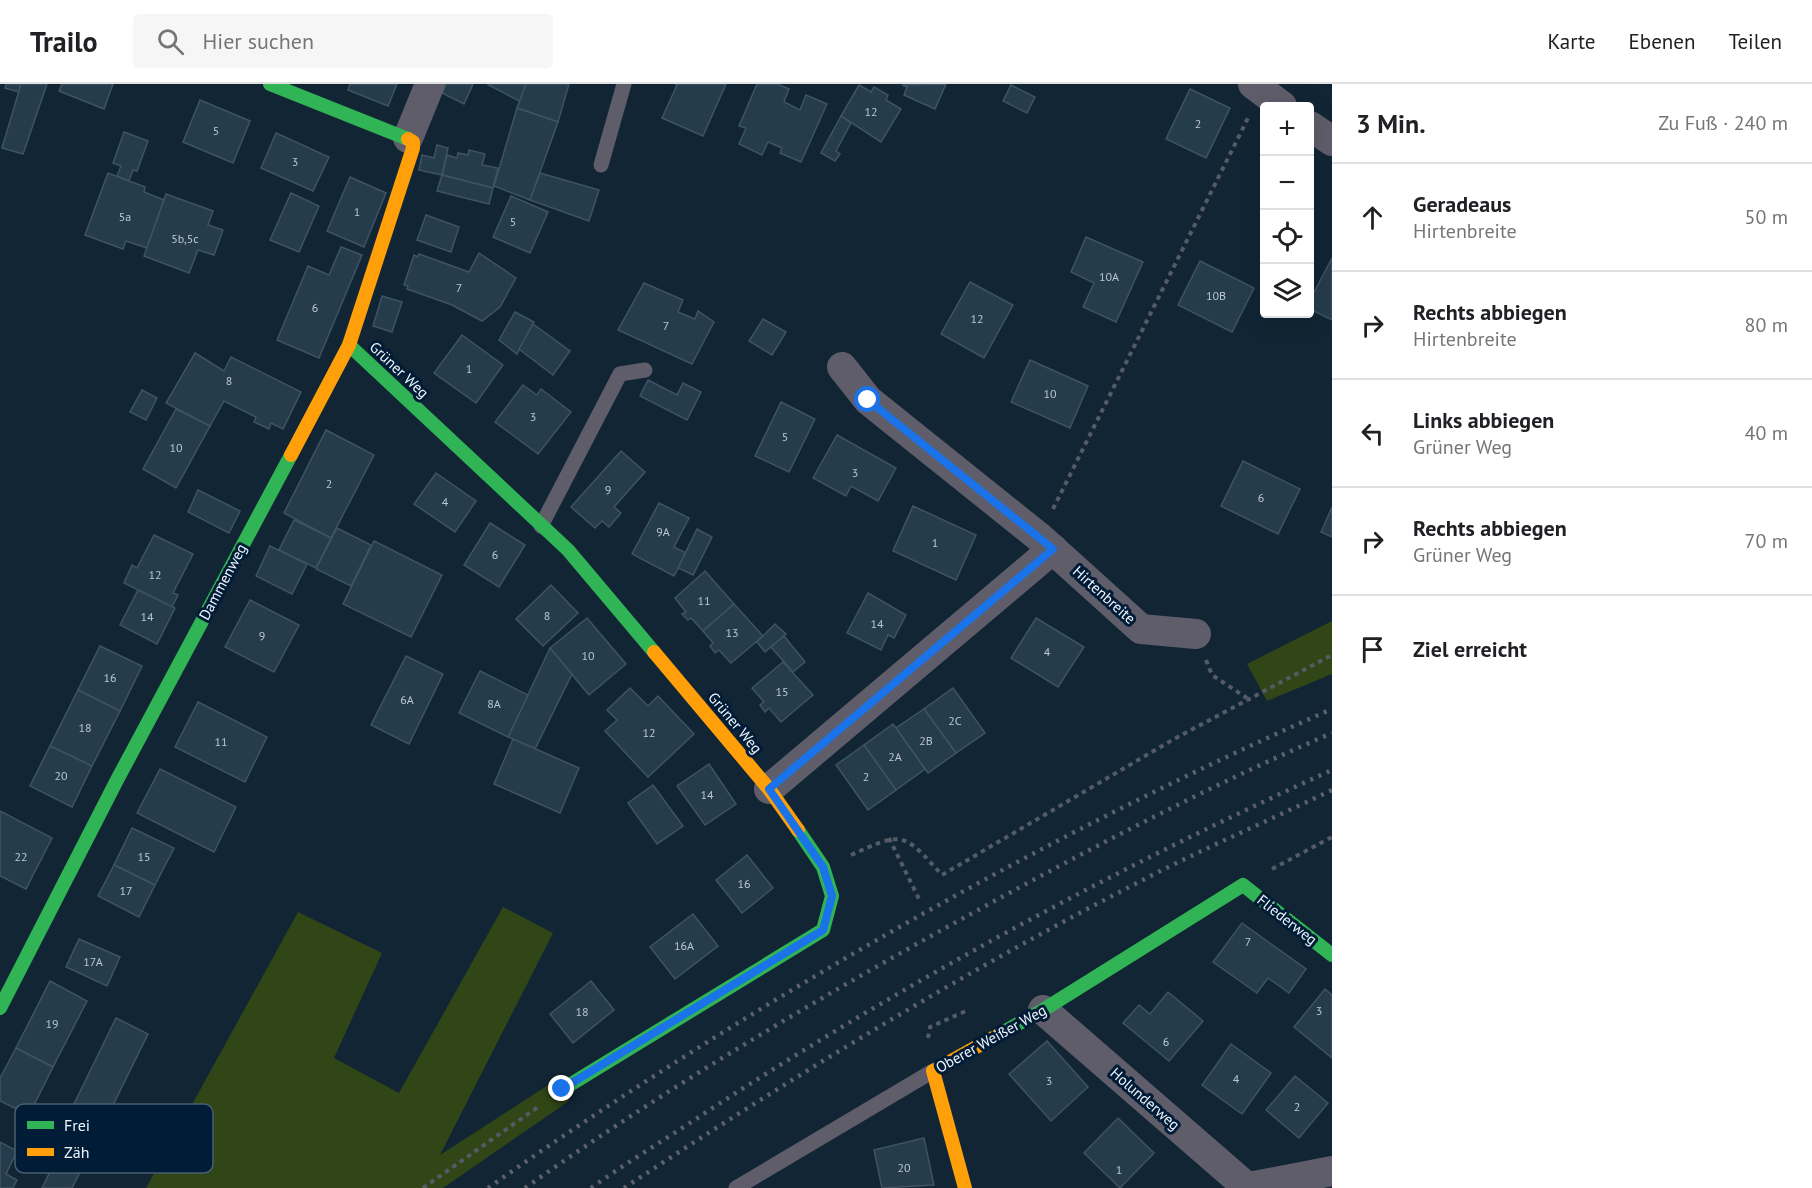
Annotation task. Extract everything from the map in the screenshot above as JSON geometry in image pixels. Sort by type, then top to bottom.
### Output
[{"type":"street","name":"Dammenweg","points":[[0,1008],[117,780],[349,345],[410,140],[430,84]]},
{"type":"street","points":[[275,85],[410,140]]},
{"type":"street","points":[[1314,129],[1332,141]]},
{"type":"street","name":"Grüner Weg","points":[[349,345],[568,550],[769,789],[823,867],[832,896],[823,930],[562,1089]]},
{"type":"street","name":"Hirtenbreite","points":[[842,367],[868,400],[1046,543],[1141,629],[1196,634]]},
{"type":"street","points":[[769,789],[1046,543]]},
{"type":"street","name":"Fliederweg","points":[[1243,885],[1332,955]]},
{"type":"street","name":"Oberer Weißer Weg","points":[[933,1071],[1043,1010],[1243,885]]},
{"type":"street","name":"Holunderweg","points":[[1043,1010],[1246,1188]]},
{"type":"street","points":[[933,1071],[965,1188]]},
{"type":"street","points":[[1246,1188],[1332,1171]]},
{"type":"lane","points":[[601,165],[624,84]]},
{"type":"lane","points":[[541,526],[620,374],[645,370]]},
{"type":"lane","name":"Oberer Weißer Weg","points":[[736,1188],[933,1071]]},
{"type":"path","points":[[1046,543],[1265,94]]},
{"type":"path","points":[[1196,634],[1212,675],[1248,698]]},
{"type":"path","points":[[823,867],[889,837],[913,842],[942,874],[1248,698],[1332,655]]},
{"type":"path","points":[[889,837],[919,899]]},
{"type":"path","points":[[1243,885],[1332,837]]},
{"type":"path","points":[[930,1027],[966,1011]]},
{"type":"path","points":[[423,1188],[562,1089]]},
{"type":"green space","points":[[1332,621],[1332,674],[1267,701],[1247,664]]},
{"type":"green space","points":[[503,907],[553,933],[440,1155],[556,1080],[569,1101],[443,1188],[146,1188],[154,1173],[213,1173],[213,1104],[192,1104],[298,912],[382,953],[334,1058],[399,1093]]},
{"type":"building","points":[[6,84],[21,84],[19,92],[5,88]]},
{"type":"building","points":[[21,84],[47,84],[23,154],[2,148]]},
{"type":"building","points":[[62,84],[113,84],[104,109],[59,91]]},
{"type":"building","points":[[350,84],[397,84],[388,106],[348,90]]},
{"type":"building","points":[[446,84],[473,84],[464,104],[442,93]]},
{"type":"building","points":[[487,84],[526,84],[521,102]]},
{"type":"building","points":[[526,84],[569,84],[558,122],[517,108]]},
{"type":"building","points":[[675,84],[726,84],[703,136],[662,118],[677,85]]},
{"type":"building","points":[[757,84],[777,84],[789,89],[784,102],[800,110],[806,95],[827,104],[801,162],[780,153],[782,148],[768,142],[762,155],[739,144],[746,128],[739,126]]},
{"type":"building","points":[[946,84],[935,109],[904,95],[907,87],[902,85]]},
{"type":"building","points":[[859,85],[871,92],[874,87],[888,95],[886,100],[901,109],[881,142],[841,116]]},
{"type":"building","points":[[1011,85],[1035,97],[1027,113],[1003,101]]},
{"type":"building","points":[[1190,89],[1230,108],[1206,158],[1166,139]]},
{"type":"building","points":[[200,100],[250,121],[233,163],[183,142]]},
{"type":"building","points":[[517,108],[558,122],[530,200],[494,186]]},
{"type":"building","points":[[841,116],[851,123],[836,151],[840,154],[835,161],[821,153]]},
{"type":"building","points":[[124,132],[148,141],[137,171],[133,170],[129,181],[117,176],[121,166],[113,163]]},
{"type":"building","points":[[276,133],[329,157],[313,191],[261,168]]},
{"type":"building","points":[[437,145],[448,148],[442,175],[419,170],[422,155],[434,158]]},
{"type":"building","points":[[469,150],[485,154],[482,165],[498,168],[493,188],[442,175],[447,155],[457,158],[458,153],[468,155]]},
{"type":"building","points":[[108,173],[145,187],[144,192],[164,200],[147,248],[126,241],[123,249],[85,235]]},
{"type":"building","points":[[540,173],[599,190],[589,221],[530,200]]},
{"type":"building","points":[[442,175],[493,188],[489,204],[437,191]]},
{"type":"building","points":[[350,177],[386,193],[364,247],[327,231]]},
{"type":"building","points":[[291,193],[319,206],[299,252],[270,240]]},
{"type":"building","points":[[166,194],[213,211],[208,225],[223,230],[214,255],[198,250],[189,273],[144,256]]},
{"type":"building","points":[[511,196],[548,212],[530,253],[493,237]]},
{"type":"building","points":[[426,215],[459,227],[451,252],[417,240]]},
{"type":"building","points":[[1086,237],[1143,262],[1116,322],[1083,307],[1094,283],[1071,272]]},
{"type":"building","points":[[341,247],[362,255],[319,358],[277,340],[308,266],[329,275]]},
{"type":"building","points":[[479,253],[516,278],[500,307],[482,321],[452,305],[407,289],[408,286],[404,285],[414,255],[418,257],[419,254],[469,272]]},
{"type":"building","points":[[1332,258],[1332,320],[1314,311],[1314,292]]},
{"type":"building","points":[[1200,261],[1254,288],[1232,332],[1178,305]]},
{"type":"building","points":[[970,282],[1013,305],[984,358],[941,334]]},
{"type":"building","points":[[644,283],[683,300],[678,312],[695,319],[698,311],[714,322],[692,364],[618,330]]},
{"type":"building","points":[[382,296],[402,302],[392,332],[373,326]]},
{"type":"building","points":[[515,312],[534,322],[517,354],[499,340]]},
{"type":"building","points":[[763,319],[786,332],[772,355],[749,341]]},
{"type":"building","points":[[533,324],[570,351],[553,375],[519,349]]},
{"type":"building","points":[[462,335],[503,365],[476,403],[434,373]]},
{"type":"building","points":[[195,353],[224,371],[231,357],[301,392],[283,429],[271,423],[269,429],[254,422],[256,417],[224,401],[210,426],[166,403]]},
{"type":"building","points":[[1030,360],[1088,386],[1070,428],[1011,402]]},
{"type":"building","points":[[648,380],[677,395],[683,383],[701,392],[687,420],[640,396]]},
{"type":"building","points":[[523,385],[537,395],[541,389],[571,412],[538,454],[495,422]]},
{"type":"building","points":[[142,390],[157,398],[146,420],[130,412]]},
{"type":"building","points":[[781,402],[815,419],[789,472],[755,456]]},
{"type":"building","points":[[176,409],[210,426],[176,488],[143,469]]},
{"type":"building","points":[[326,430],[374,455],[331,538],[284,513]]},
{"type":"building","points":[[837,435],[896,468],[878,501],[851,486],[846,496],[813,478]]},
{"type":"building","points":[[621,451],[645,472],[614,507],[621,513],[609,527],[602,521],[595,528],[571,507]]},
{"type":"building","points":[[1243,461],[1300,489],[1278,534],[1221,506]]},
{"type":"building","points":[[436,473],[476,501],[455,532],[414,504]]},
{"type":"building","points":[[198,490],[240,511],[229,533],[188,512]]},
{"type":"building","points":[[659,503],[689,518],[674,547],[686,553],[674,576],[632,554]]},
{"type":"building","points":[[913,506],[976,535],[956,580],[893,551]]},
{"type":"building","points":[[1332,507],[1332,537],[1321,532]]},
{"type":"building","points":[[294,520],[331,538],[316,568],[279,550]]},
{"type":"building","points":[[490,523],[525,545],[499,587],[464,565]]},
{"type":"building","points":[[337,528],[371,545],[351,586],[316,569]]},
{"type":"building","points":[[697,529],[712,537],[693,575],[678,568]]},
{"type":"building","points":[[154,535],[193,554],[173,593],[178,595],[172,607],[124,583],[132,565],[137,568]]},
{"type":"building","points":[[374,541],[442,575],[411,637],[343,604]]},
{"type":"building","points":[[270,546],[307,564],[292,594],[256,576]]},
{"type":"building","points":[[705,571],[734,604],[703,631],[691,618],[688,620],[682,614],[686,612],[675,598]]},
{"type":"building","points":[[551,585],[578,613],[543,646],[516,619]]},
{"type":"building","points":[[138,590],[175,608],[157,644],[120,625]]},
{"type":"building","points":[[868,593],[906,615],[894,638],[888,635],[881,650],[847,633]]},
{"type":"building","points":[[250,600],[299,625],[274,672],[225,647]]},
{"type":"building","points":[[734,604],[763,636],[731,663],[719,650],[715,653],[710,646],[713,643],[703,631]]},
{"type":"building","points":[[587,618],[626,664],[589,695],[550,648]]},
{"type":"building","points":[[1036,618],[1084,647],[1058,687],[1011,658]]},
{"type":"building","points":[[775,624],[786,634],[765,652],[757,642]]},
{"type":"building","points":[[784,636],[805,662],[793,672],[771,647]]},
{"type":"building","points":[[100,646],[142,666],[120,711],[78,690]]},
{"type":"building","points":[[550,648],[572,674],[535,749],[508,737]]},
{"type":"building","points":[[406,656],[443,674],[409,744],[371,725]]},
{"type":"building","points":[[783,662],[813,695],[781,722],[769,708],[765,712],[760,705],[764,702],[752,688]]},
{"type":"building","points":[[480,671],[528,695],[508,737],[459,713]]},
{"type":"building","points":[[630,688],[648,706],[658,696],[694,734],[648,777],[605,731],[617,720],[607,710]]},
{"type":"building","points":[[953,688],[985,733],[956,753],[924,709]]},
{"type":"building","points":[[78,690],[120,711],[92,766],[50,746]]},
{"type":"building","points":[[198,702],[267,737],[245,782],[175,747]]},
{"type":"building","points":[[924,709],[956,753],[928,773],[896,728]]},
{"type":"building","points":[[893,724],[925,769],[896,790],[864,745]]},
{"type":"building","points":[[513,739],[579,768],[560,813],[494,784]]},
{"type":"building","points":[[864,745],[896,790],[868,810],[836,765]]},
{"type":"building","points":[[50,746],[92,766],[72,807],[30,786]]},
{"type":"building","points":[[709,764],[736,804],[705,825],[677,786]]},
{"type":"building","points":[[160,769],[236,807],[214,852],[137,813]]},
{"type":"building","points":[[653,785],[683,826],[657,844],[628,803]]},
{"type":"building","points":[[0,811],[52,838],[26,889],[0,876]]},
{"type":"building","points":[[132,828],[174,848],[155,885],[114,865]]},
{"type":"building","points":[[747,855],[773,888],[742,913],[716,880]]},
{"type":"building","points":[[114,865],[155,885],[139,917],[98,896]]},
{"type":"building","points":[[693,914],[718,946],[675,979],[650,947]]},
{"type":"building","points":[[1242,923],[1306,969],[1289,993],[1268,978],[1257,993],[1213,962]]},
{"type":"building","points":[[79,939],[120,957],[107,986],[66,967]]},
{"type":"building","points":[[50,981],[87,1001],[53,1067],[16,1048]]},
{"type":"building","points":[[591,981],[614,1010],[573,1043],[550,1014]]},
{"type":"building","points":[[1325,989],[1332,995],[1332,1058],[1294,1027]]},
{"type":"building","points":[[1168,992],[1203,1021],[1169,1061],[1123,1023],[1139,1005],[1150,1014]]},
{"type":"building","points":[[116,1018],[148,1034],[114,1104],[74,1104]]},
{"type":"building","points":[[1047,1041],[1088,1087],[1051,1121],[1009,1074]]},
{"type":"building","points":[[1231,1044],[1271,1073],[1242,1114],[1202,1085]]},
{"type":"building","points":[[16,1048],[53,1067],[34,1104],[15,1104],[15,1108],[0,1101],[0,1078]]},
{"type":"building","points":[[1295,1076],[1328,1103],[1299,1138],[1266,1110]]},
{"type":"building","points":[[1118,1118],[1154,1153],[1120,1188],[1084,1153]]},
{"type":"building","points":[[924,1138],[934,1185],[882,1188],[874,1150]]},
{"type":"building","points":[[0,1142],[15,1150],[15,1155],[6,1174],[17,1180],[13,1188],[0,1188]]},
{"type":"building","points":[[50,1173],[80,1173],[72,1188],[42,1188]]},
{"type":"railway","points":[[488,1188],[688,1054],[898,928],[1114,812],[1332,709]]},
{"type":"railway","points":[[525,1188],[635,1113],[747,1043],[920,942],[1153,817],[1332,733]]},
{"type":"railway","points":[[591,1188],[783,1063],[936,972],[1014,928],[1171,846],[1332,770]]},
{"type":"railway","points":[[624,1188],[813,1067],[1007,953],[1163,870],[1332,790]]},
{"type":"traffic: fast","points":[[270,84],[408,139]]},
{"type":"traffic: fast","points":[[349,345],[568,550],[654,652]]},
{"type":"traffic: fast","points":[[0,1008],[117,780],[291,455]]},
{"type":"traffic: fast","points":[[563,1089],[823,930],[832,896],[823,867],[798,830]]},
{"type":"traffic: fast","points":[[998,1035],[1043,1010],[1243,885],[1332,955]]},
{"type":"traffic: slow","points":[[291,455],[349,345],[413,148],[413,142],[408,139]]},
{"type":"traffic: slow","points":[[654,652],[769,789],[798,830]]},
{"type":"traffic: slow","points":[[965,1188],[933,1071],[998,1035]]},
{"type":"route","points":[[562,1089],[823,930],[832,896],[823,867],[769,789],[1053,549],[868,400]]}]
